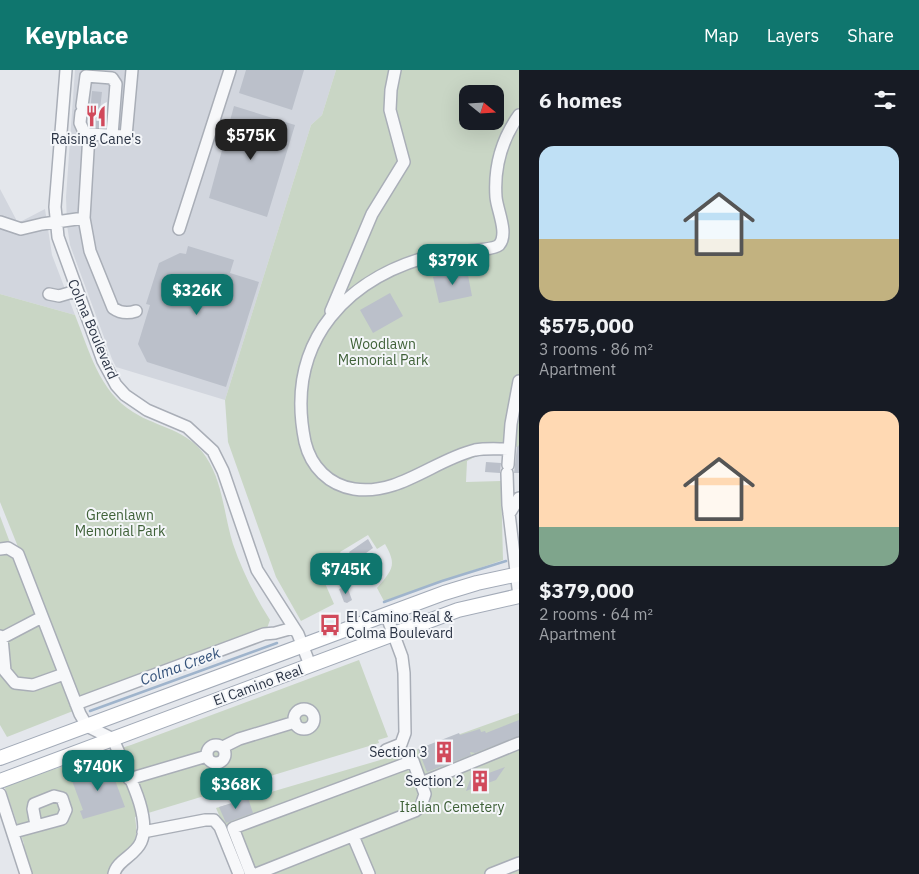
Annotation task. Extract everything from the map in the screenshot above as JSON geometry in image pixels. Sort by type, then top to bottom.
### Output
[{"type":"main road","name":"El Camino Real","points":[[0,758],[79,715],[303,646],[461,587],[518,575]]},
{"type":"main road","name":"El Camino Real","points":[[0,781],[458,610],[519,596]]},
{"type":"street","name":"Colma Boulevard","points":[[66,70],[56,222],[60,248],[103,361],[116,385],[136,404],[187,427],[213,451],[223,471],[245,541],[257,570],[293,628],[303,646],[310,665]]},
{"type":"street","points":[[86,133],[126,136],[132,70]]},
{"type":"street","points":[[179,230],[230,70]]},
{"type":"street","points":[[395,70],[390,110],[404,162],[372,214],[345,281],[308,357],[303,383],[302,410],[308,453],[316,467],[326,477],[353,488],[378,488],[404,481],[469,452],[512,444]]},
{"type":"street","points":[[110,134],[116,84],[112,78],[86,76],[84,110],[86,133],[84,218],[90,251],[113,308],[118,312],[129,313],[136,311]]},
{"type":"street","points":[[84,110],[92,80],[108,81],[111,93],[110,134]]},
{"type":"street","points":[[325,324],[340,305],[354,294],[399,268],[442,254],[498,246],[503,235],[496,194],[497,167],[506,138],[519,115]]},
{"type":"street","points":[[0,222],[21,229],[84,218]]},
{"type":"street","points":[[49,294],[59,296],[76,291]]},
{"type":"street","points":[[519,381],[508,469],[509,514],[518,575],[519,596]]},
{"type":"street","points":[[509,514],[519,498]]},
{"type":"street","points":[[0,549],[8,548],[18,554],[79,715],[113,739],[143,813],[143,832],[137,848],[118,866],[114,874]]},
{"type":"street","points":[[386,614],[402,657],[405,734],[401,744],[386,750]]},
{"type":"street","points":[[42,617],[1,637],[5,671],[15,683],[33,685],[64,674]]},
{"type":"street","points":[[79,715],[264,634],[293,628]]},
{"type":"street","points":[[129,779],[207,756],[208,749],[212,745],[218,744],[222,747],[239,739],[295,722]]},
{"type":"street","points":[[421,783],[519,743]]},
{"type":"street","points":[[251,874],[233,828],[413,761],[425,794],[421,806],[416,811],[256,874]]},
{"type":"street","points":[[0,794],[14,832],[26,874]]},
{"type":"street","points":[[143,832],[214,820],[220,827],[240,874]]},
{"type":"street","points":[[14,832],[36,825]]},
{"type":"street","points":[[353,836],[369,874]]},
{"type":"street","points":[[491,874],[519,863]]},
{"type":"shaded area","points":[[75,70],[336,70],[322,115],[311,125],[225,400],[116,367],[112,359],[70,245],[67,225],[66,197]]},
{"type":"shaded area","points":[[0,189],[18,223],[45,209],[52,255],[75,315],[0,294]]},
{"type":"green space","name":"Woodlawn Memorial Park","points":[[336,70],[519,70],[519,447],[495,446],[467,461],[466,482],[501,481],[503,560],[384,601],[377,588],[392,567],[391,557],[385,544],[377,549],[368,535],[340,552],[348,566],[324,581],[334,604],[301,621],[276,577],[228,442],[225,400],[311,125],[322,115]]},
{"type":"green space","name":"Greenlawn Memorial Park","points":[[0,294],[75,315],[96,369],[121,403],[133,412],[191,440],[199,448],[212,467],[216,477],[240,564],[270,620],[266,631],[79,699],[0,502]]},
{"type":"green space","points":[[0,516],[73,711],[7,737],[0,725]]},
{"type":"green space","points":[[359,660],[388,737],[378,740],[379,743],[135,817],[136,836],[132,848],[110,874],[27,874],[25,867],[27,859],[22,852],[24,844],[4,785],[131,745]]},
{"type":"green space","name":"Italian Cemetery","points":[[519,713],[519,874],[244,874],[216,808],[418,749]]},
{"type":"building","points":[[246,70],[304,70],[292,110],[239,93]]},
{"type":"building","name":"Raising Cane's","points":[[92,91],[102,92],[100,109],[103,109],[103,127],[91,127],[89,124]]},
{"type":"building","points":[[234,106],[295,125],[267,217],[209,198]]},
{"type":"building","points":[[188,246],[234,260],[230,273],[259,282],[226,387],[147,362],[138,344],[150,305],[146,304],[159,263],[180,253],[186,254]]},
{"type":"building","points":[[467,270],[472,296],[439,303],[433,277]]},
{"type":"building","points":[[390,293],[403,316],[373,333],[360,310]]},
{"type":"building","points":[[519,445],[519,473],[514,473],[517,447]]},
{"type":"building","points":[[486,462],[501,463],[500,473],[485,472]]},
{"type":"building","points":[[368,539],[373,548],[355,561],[349,552]]},
{"type":"building","points":[[347,586],[352,600],[347,603],[344,602],[339,589]]},
{"type":"building","points":[[519,720],[519,736],[475,753],[470,752],[471,755],[427,772],[418,749],[459,733],[460,735],[480,729],[481,732],[485,731],[486,733]]},
{"type":"building","points":[[109,764],[125,807],[83,819],[80,811],[83,810],[71,778]]},
{"type":"building","points":[[505,767],[496,780],[466,791],[470,780]]},
{"type":"building","points":[[248,798],[253,813],[226,823],[219,807]]},
{"type":"waterway","name":"Colma Creek","points":[[384,602],[506,561]]},
{"type":"waterway","name":"Colma Creek","points":[[90,711],[277,643]]},
{"type":"place","name":"Raising Cane's","points":[[96,116]]},
{"type":"place","name":"El Camino Real & Colma Boulevard","points":[[330,625]]},
{"type":"place","name":"Section 3","points":[[444,752]]},
{"type":"place","name":"Section 2","points":[[480,781]]}]
